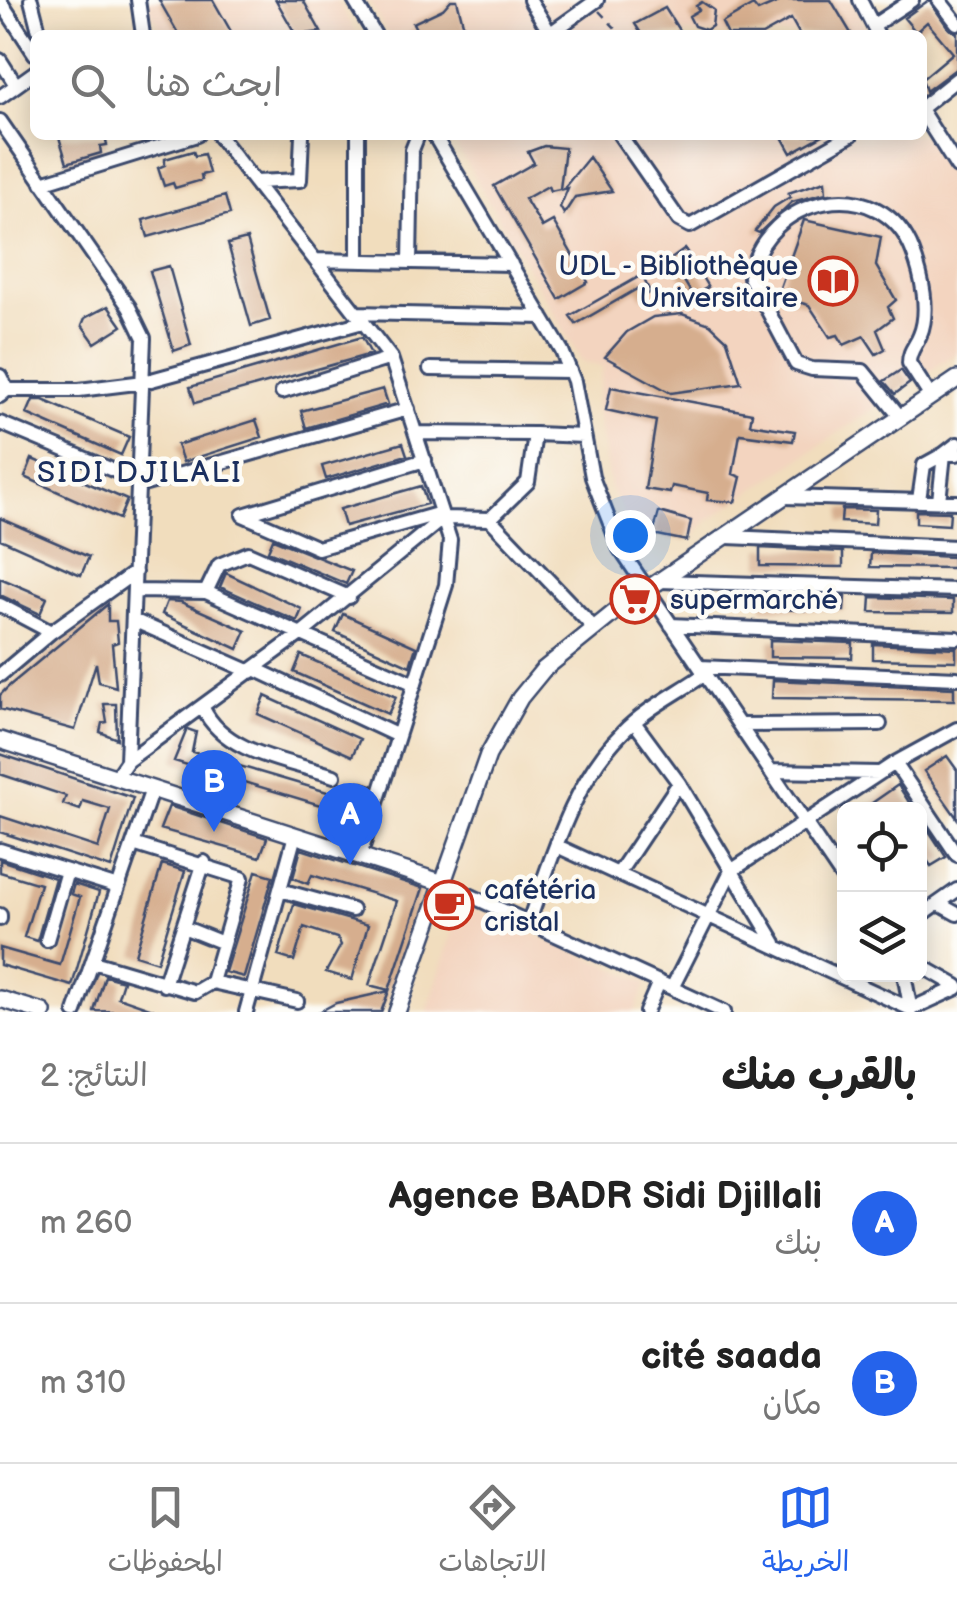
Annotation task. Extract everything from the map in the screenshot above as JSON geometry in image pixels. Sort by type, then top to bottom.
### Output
[{"type":"main road","points":[[400,1012],[476,782],[499,730],[543,670],[593,627],[957,379]]},
{"type":"main road","points":[[0,740],[443,883]]},
{"type":"main road","points":[[0,998],[43,1012]]},
{"type":"street","points":[[31,0],[39,30]]},
{"type":"street","points":[[138,0],[142,30]]},
{"type":"street","points":[[354,0],[372,30]]},
{"type":"street","points":[[530,0],[548,30]]},
{"type":"street","points":[[860,0],[876,30],[912,0]]},
{"type":"street","points":[[939,0],[957,23]]},
{"type":"street","points":[[0,1],[30,46]]},
{"type":"street","points":[[556,30],[594,2]]},
{"type":"street","points":[[0,60],[16,85]]},
{"type":"street","points":[[0,97],[30,75]]},
{"type":"street","points":[[927,105],[957,79]]},
{"type":"street","points":[[927,117],[957,167]]},
{"type":"street","points":[[0,121],[140,327],[146,352],[127,762]]},
{"type":"street","points":[[42,184],[181,140]]},
{"type":"street","points":[[224,140],[391,358],[442,515],[450,566],[360,856]]},
{"type":"street","points":[[254,182],[298,182],[302,140]]},
{"type":"street","points":[[358,140],[358,261]]},
{"type":"street","points":[[410,262],[412,150],[416,140]]},
{"type":"street","points":[[437,140],[570,371],[602,508],[620,549],[653,585],[672,625],[837,870]]},
{"type":"street","points":[[623,140],[679,220],[690,226],[841,140]]},
{"type":"street","points":[[901,418],[862,370],[804,368],[790,357],[750,277],[762,243],[790,213],[830,202],[851,202],[884,215],[904,234],[920,277],[925,322],[909,363],[932,397]]},
{"type":"street","points":[[314,260],[511,264]]},
{"type":"street","points":[[0,376],[4,393],[78,390],[144,382],[360,318],[542,317]]},
{"type":"street","points":[[282,392],[391,358]]},
{"type":"street","points":[[430,369],[570,371]]},
{"type":"street","points":[[0,423],[150,484],[408,409]]},
{"type":"street","points":[[416,433],[584,436]]},
{"type":"street","points":[[490,520],[528,482],[536,434]]},
{"type":"street","points":[[940,501],[950,454],[957,444]]},
{"type":"street","points":[[919,500],[922,468],[950,454]]},
{"type":"street","points":[[424,460],[243,515],[318,548],[442,515],[490,520],[593,627]]},
{"type":"street","points":[[785,497],[957,502]]},
{"type":"street","points":[[116,777],[127,762],[302,634],[442,515]]},
{"type":"street","points":[[727,536],[957,548]]},
{"type":"street","points":[[206,592],[219,565],[248,552],[348,597]]},
{"type":"street","points":[[0,675],[50,632],[136,572]]},
{"type":"street","points":[[653,585],[957,590]]},
{"type":"street","points":[[134,591],[206,592],[415,684]]},
{"type":"street","points":[[0,604],[50,632]]},
{"type":"street","points":[[133,620],[398,736]]},
{"type":"street","points":[[672,625],[957,638]]},
{"type":"street","points":[[529,920],[556,846],[591,775],[634,722],[702,670],[957,678]]},
{"type":"street","points":[[203,708],[216,732],[232,742],[334,776]]},
{"type":"street","points":[[634,722],[678,783],[777,945]]},
{"type":"street","points":[[739,725],[880,724]]},
{"type":"street","points":[[646,1012],[731,871],[895,763],[957,729]]},
{"type":"street","points":[[895,763],[957,855]]},
{"type":"street","points":[[770,771],[881,773]]},
{"type":"street","points":[[618,874],[678,783]]},
{"type":"street","points":[[76,1012],[152,789]]},
{"type":"street","points":[[246,1012],[295,835]]},
{"type":"street","points":[[133,844],[204,862],[238,874],[244,882],[212,982]]},
{"type":"street","points":[[556,846],[911,1010]]},
{"type":"street","points":[[0,850],[118,887]]},
{"type":"street","points":[[164,985],[204,862]]},
{"type":"street","points":[[47,940],[67,871]]},
{"type":"street","points":[[443,883],[724,1012]]},
{"type":"street","points":[[280,890],[352,910]]},
{"type":"street","points":[[927,912],[957,890]]},
{"type":"street","points":[[939,904],[957,914]]},
{"type":"street","points":[[184,926],[223,942]]},
{"type":"street","points":[[92,962],[195,992],[212,982],[297,1001]]},
{"type":"street","points":[[927,971],[957,987]]},
{"type":"street","points":[[906,982],[911,1010]]},
{"type":"street","points":[[911,1010],[957,987]]},
{"type":"path","points":[[594,2],[618,30]]},
{"type":"shaded area","points":[[144,0],[337,0],[354,30],[161,30]]},
{"type":"shaded area","points":[[368,0],[851,0],[868,30],[385,30]]},
{"type":"shaded area","points":[[927,133],[957,187],[957,353],[707,521],[694,535],[627,522],[610,487],[596,407],[603,367],[582,362],[453,140],[927,140]]},
{"type":"shaded area","points":[[461,904],[647,982],[635,1012],[427,1012]]},
{"type":"building","points":[[159,0],[213,0],[230,30],[176,30]]},
{"type":"building","points":[[276,0],[303,0],[320,30],[293,30]]},
{"type":"building","points":[[451,0],[457,0],[465,30],[414,30],[413,23],[443,9]]},
{"type":"building","points":[[783,0],[831,0],[849,30],[797,30],[791,19],[771,30],[726,30],[722,23],[753,5],[758,11]]},
{"type":"building","points":[[929,0],[949,29],[957,33],[957,68],[927,90],[927,75],[953,53],[927,22],[914,30],[904,18]]},
{"type":"building","points":[[702,2],[714,10],[712,26],[706,30],[694,26],[689,16],[699,10],[696,6]]},
{"type":"building","points":[[665,8],[679,30],[639,30],[635,24]]},
{"type":"building","points":[[60,140],[106,140],[107,145],[100,146],[101,153],[67,163]]},
{"type":"building","points":[[784,140],[814,140],[791,153]]},
{"type":"building","points":[[544,146],[565,148],[560,189],[550,191],[548,186],[525,199],[542,227],[553,221],[588,282],[559,299],[494,186],[534,163],[528,152]]},
{"type":"building","points":[[193,151],[195,156],[204,154],[209,173],[201,175],[202,180],[175,188],[173,183],[164,186],[158,168],[165,165],[165,159]]},
{"type":"building","points":[[589,157],[612,191],[575,197],[564,214],[560,207],[568,188],[563,189]]},
{"type":"building","points":[[825,181],[826,193],[792,202],[759,233],[755,231],[774,207],[790,197],[788,193]]},
{"type":"building","points":[[225,196],[230,214],[148,237],[143,220]]},
{"type":"building","name":"UDL - Bibliothèque Universitaire","points":[[804,220],[881,237],[876,266],[896,300],[888,307],[893,318],[877,330],[885,349],[876,354],[864,336],[844,345],[838,335],[830,337],[809,305],[777,296]]},
{"type":"building","points":[[247,239],[270,320],[251,326],[228,244]]},
{"type":"building","points":[[685,249],[708,287],[693,296],[671,259]]},
{"type":"building","points":[[169,266],[191,345],[174,351],[150,271]]},
{"type":"building","points":[[642,275],[650,292],[642,297],[637,289],[576,324],[570,316]]},
{"type":"building","points":[[108,306],[122,326],[95,343],[82,325],[85,318]]},
{"type":"building","points":[[682,314],[710,324],[727,340],[741,383],[671,393],[605,357],[627,332],[653,317]]},
{"type":"building","points":[[362,337],[371,354],[195,403],[190,387]]},
{"type":"building","points":[[901,370],[910,383],[895,394],[884,381]]},
{"type":"building","points":[[611,387],[752,413],[750,424],[795,431],[793,441],[740,434],[733,474],[741,477],[735,502],[707,500],[708,493],[672,486],[670,493],[645,489],[656,421],[606,410]]},
{"type":"building","points":[[383,389],[388,404],[306,428],[301,411]]},
{"type":"building","points":[[33,400],[43,400],[129,437],[121,455],[27,414]]},
{"type":"building","points":[[256,420],[262,437],[183,462],[177,445]]},
{"type":"building","points":[[403,443],[407,455],[326,479],[322,466]]},
{"type":"building","points":[[32,459],[127,500],[119,519],[25,477]]},
{"type":"building","points":[[421,486],[427,504],[345,526],[340,509]]},
{"type":"building","points":[[842,509],[876,510],[875,524],[841,522]]},
{"type":"building","points":[[916,511],[950,512],[949,525],[916,523]]},
{"type":"building","points":[[659,512],[691,521],[687,541],[653,534]]},
{"type":"building","points":[[0,518],[89,557],[81,575],[0,539]]},
{"type":"building","points":[[273,539],[352,571],[346,584],[268,551]]},
{"type":"building","points":[[760,548],[843,552],[843,567],[760,566]]},
{"type":"building","points":[[871,553],[953,557],[953,568],[870,567]]},
{"type":"building","points":[[226,573],[302,609],[297,621],[220,587]]},
{"type":"building","points":[[0,578],[47,598],[40,614],[0,595]]},
{"type":"building","points":[[762,594],[845,597],[844,611],[762,609]]},
{"type":"building","points":[[871,597],[953,600],[953,613],[870,612]]},
{"type":"building","points":[[167,601],[181,602],[246,631],[238,649],[162,614]]},
{"type":"building","points":[[108,604],[108,621],[116,621],[118,642],[112,644],[116,687],[99,682],[96,663],[75,730],[0,709],[0,695],[9,686]]},
{"type":"building","points":[[343,614],[416,647],[410,666],[335,632]]},
{"type":"building","points":[[770,640],[853,643],[852,658],[770,657]]},
{"type":"building","points":[[873,644],[956,648],[956,661],[873,659]]},
{"type":"building","points":[[301,655],[396,697],[388,714],[294,672]]},
{"type":"building","points":[[773,680],[954,688],[954,700],[772,698]]},
{"type":"building","points":[[265,696],[360,739],[352,756],[258,714]]},
{"type":"building","points":[[104,704],[116,704],[117,739],[100,732],[102,723],[107,722]]},
{"type":"building","points":[[187,729],[196,732],[192,752],[351,799],[359,781],[372,785],[363,811],[357,816],[174,761]]},
{"type":"building","points":[[0,754],[133,798],[111,868],[0,832],[0,816],[98,848],[110,809],[83,801],[80,810],[63,804],[66,796],[0,774]]},
{"type":"building","points":[[947,756],[957,770],[957,818],[924,771]]},
{"type":"building","points":[[898,785],[909,802],[874,802]]},
{"type":"building","points":[[169,806],[267,838],[260,857],[160,829]]},
{"type":"building","points":[[927,828],[946,857],[931,866],[927,860]]},
{"type":"building","points":[[301,849],[423,888],[389,990],[369,985],[397,901],[312,875],[308,884],[293,878]]},
{"type":"building","points":[[0,860],[55,878],[37,941],[24,937],[40,884],[0,872]]},
{"type":"building","points":[[162,864],[185,871],[157,962],[135,955]]},
{"type":"building","points":[[256,871],[273,876],[244,977],[225,972]]},
{"type":"building","points":[[74,884],[99,892],[72,986],[0,965],[0,948],[60,965],[80,897],[71,894]]},
{"type":"building","points":[[294,904],[368,925],[352,980],[326,972],[341,945],[337,938],[304,927],[294,961],[278,956]]},
{"type":"building","points":[[105,976],[123,981],[118,997],[161,1012],[94,1011]]},
{"type":"building","points":[[389,991],[381,1012],[319,1012],[336,1003]]},
{"type":"place","name":"UDL - Bibliothèque Universitaire","points":[[833,281]]},
{"type":"place","name":"supermarché","points":[[635,599]]},
{"type":"place","name":"cité saada","points":[[214,832]]},
{"type":"place","name":"Agence BADR Sidi Djillali","points":[[350,865]]},
{"type":"place","name":"cafétéria cristal","points":[[449,905]]},
{"type":"district","name":"SIDI DJILALI","points":[[140,472]]}]
